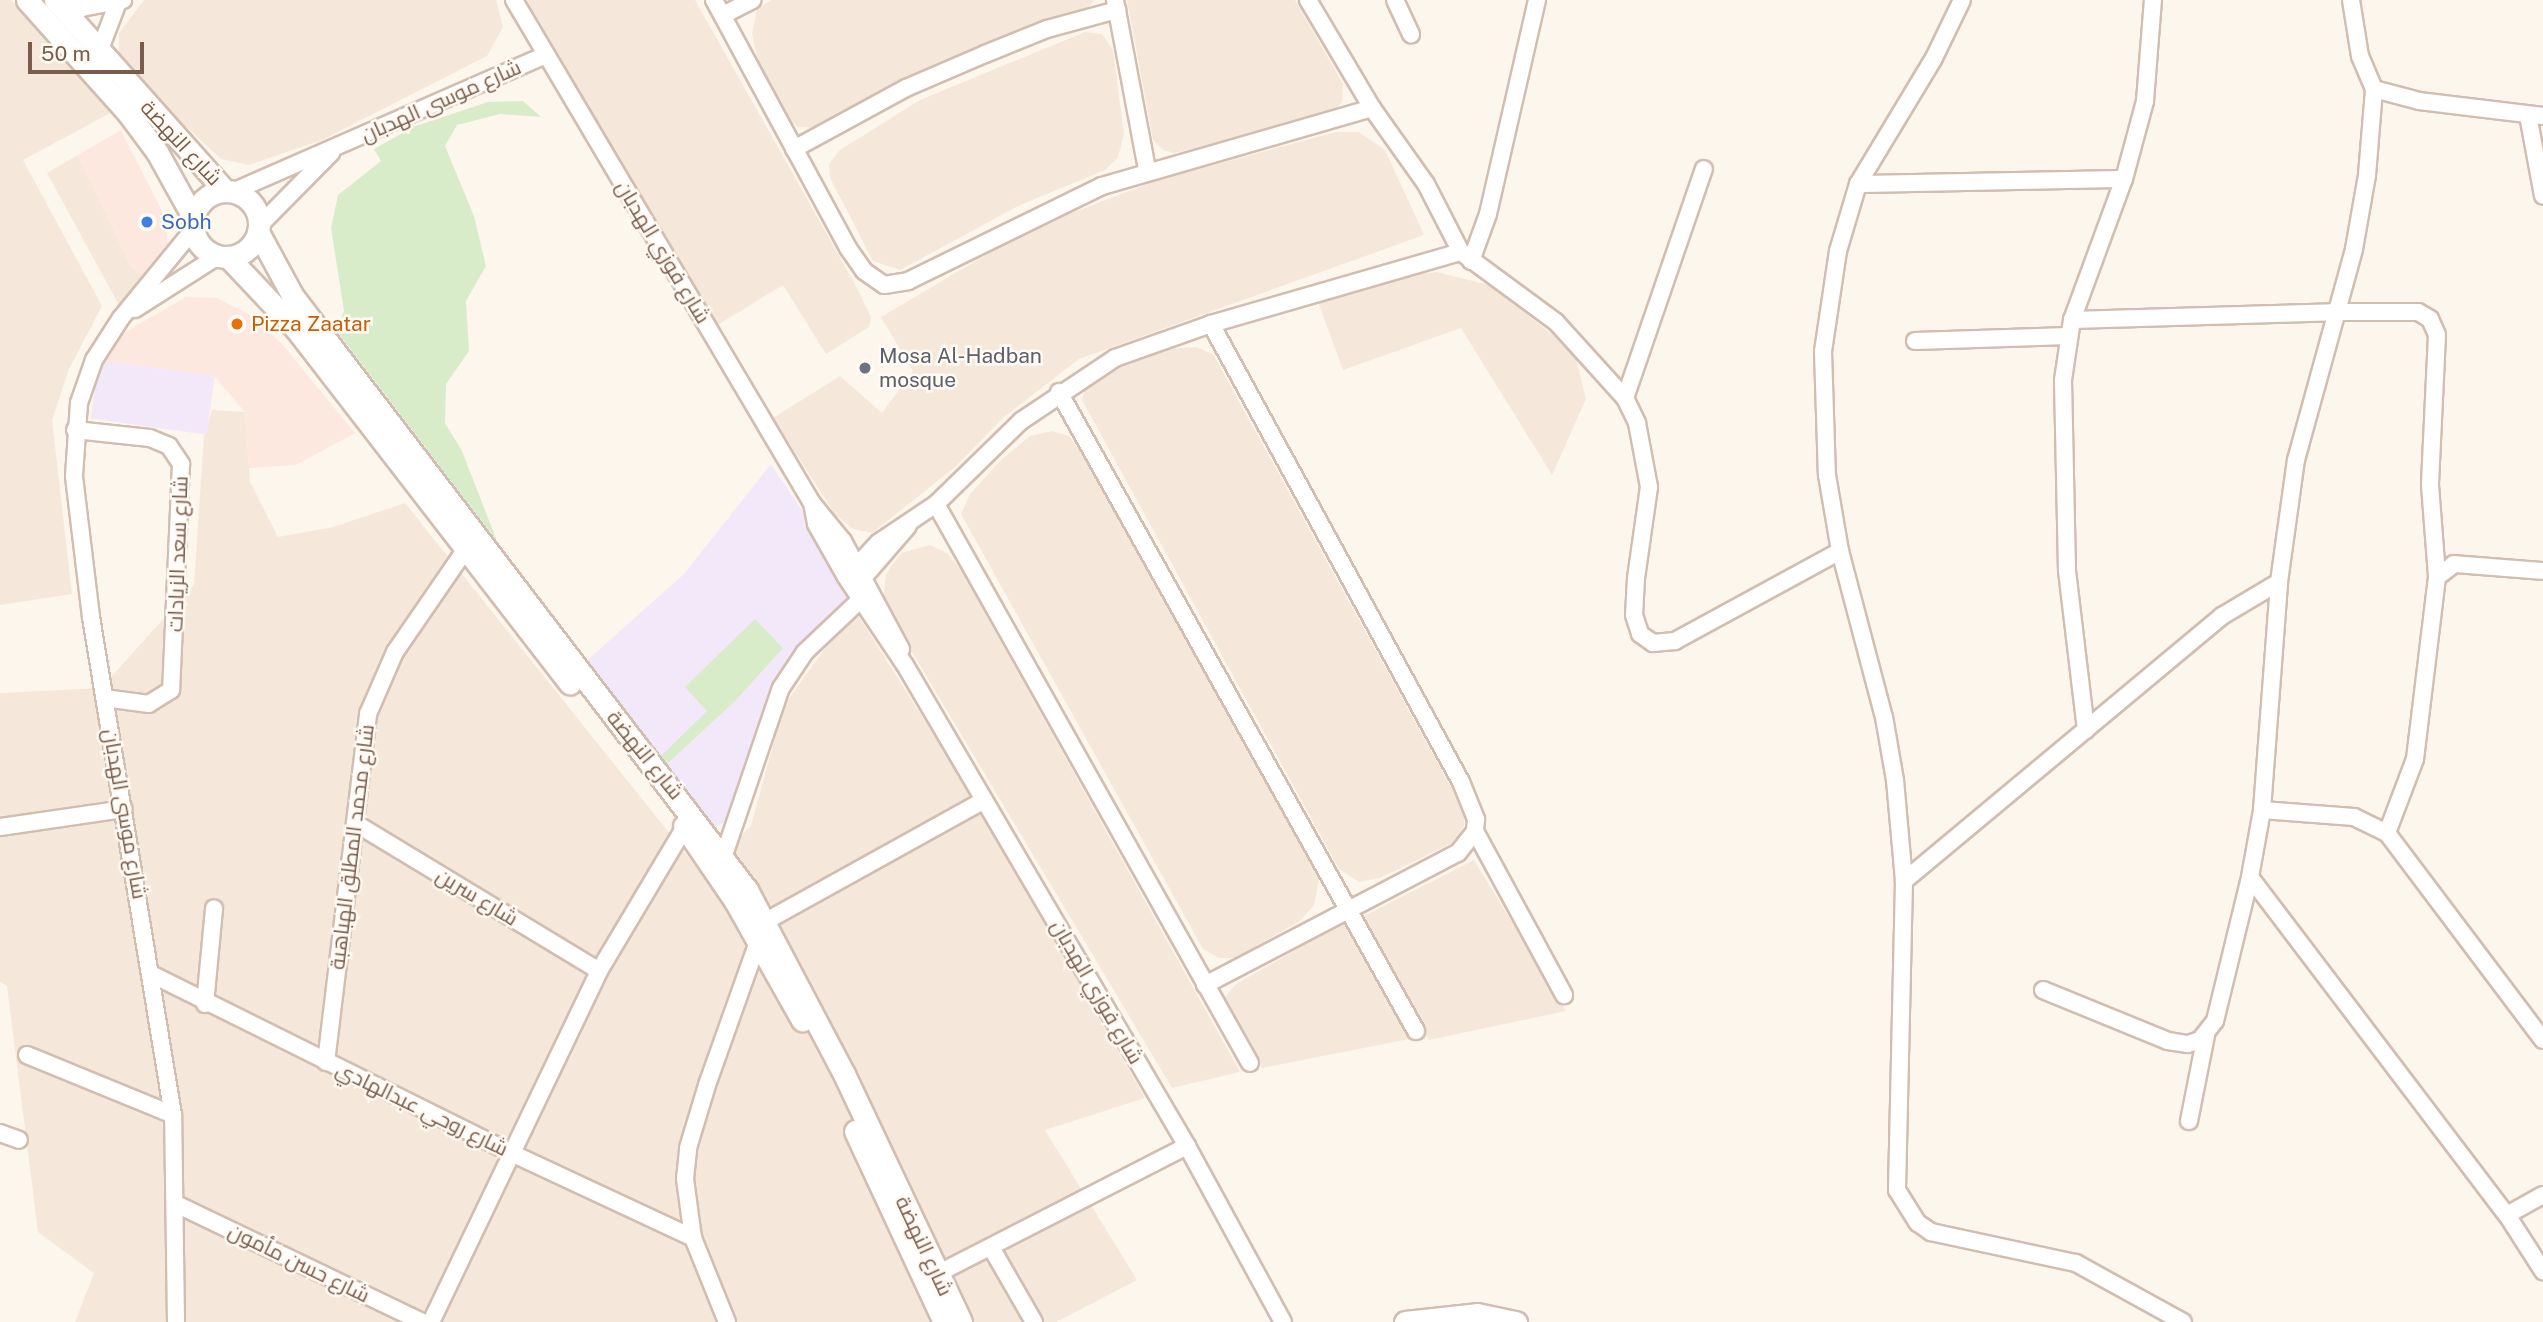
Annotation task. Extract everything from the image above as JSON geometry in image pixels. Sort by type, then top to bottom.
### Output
[{"type":"street","name":"شارع النهضة","points":[[27,0],[128,113],[157,152],[193,223]]},
{"type":"street","name":"شارع فوزي الهدبان","points":[[514,0],[813,503],[843,541],[855,583]]},
{"type":"street","points":[[714,0],[848,248],[864,271],[884,285],[908,281],[1027,220],[1147,170],[1372,108]]},
{"type":"street","points":[[723,15],[751,0]]},
{"type":"street","points":[[1308,0],[1372,108],[1413,164],[1466,256],[1556,322],[1625,398],[1637,422],[1649,487],[1634,615],[1636,627],[1648,641],[1675,641],[1840,551]]},
{"type":"street","points":[[1395,0],[1411,35]]},
{"type":"street","points":[[855,583],[908,526],[936,504],[1021,421],[1059,392],[1115,358],[1211,324],[1466,256],[1488,214],[1538,0]]},
{"type":"street","points":[[1962,0],[1934,58],[1858,184],[1838,251],[1823,351],[1827,475],[1840,551],[1890,746],[1904,881],[1903,1030],[1894,1172],[1905,1206],[1931,1232],[2076,1263],[2183,1322]]},
{"type":"street","points":[[2086,730],[2067,571],[2061,404],[2071,328],[2124,179],[2145,101],[2153,0]]},
{"type":"street","points":[[2189,1121],[2206,1035],[2229,973],[2262,810],[2279,582],[2296,460],[2360,219],[2374,89],[2360,56],[2351,0]]},
{"type":"street","points":[[59,3],[121,1],[99,52]]},
{"type":"street","name":"شارع النهضة","points":[[59,3],[99,52],[228,191]]},
{"type":"street","points":[[794,149],[906,88],[1047,29],[1116,5],[1147,170]]},
{"type":"street","name":"شارع موسى الهدبان","points":[[228,191],[337,147],[545,55]]},
{"type":"street","points":[[2374,89],[2419,101],[2536,116],[2543,196]]},
{"type":"street","name":"شارع موسى الهدبان","points":[[258,229],[337,147]]},
{"type":"street","points":[[1625,398],[1704,169]]},
{"type":"street","points":[[1858,184],[2124,179]]},
{"type":"street","points":[[228,191],[248,200],[258,229],[247,250],[223,257],[202,247],[193,223],[202,201],[228,191]]},
{"type":"street","name":"شارع موسى الهدبان","points":[[176,1322],[173,1115],[153,975],[104,698],[76,515],[75,430],[85,381],[103,341],[193,223]]},
{"type":"street","name":"شارع النهضة","points":[[258,229],[292,295],[470,543],[762,930],[844,1074],[961,1322]]},
{"type":"street","name":"شارع النهضة","points":[[223,257],[296,329],[724,855],[762,930],[944,1322]]},
{"type":"street","name":"شارع موسى الهدبان","points":[[121,318],[223,257]]},
{"type":"street","points":[[1915,341],[2071,328],[2334,312],[2418,312],[2430,319],[2437,335],[2430,485],[2437,577],[2415,759],[2387,833]]},
{"type":"street","points":[[1205,985],[1347,908],[1458,853],[1475,831],[1476,819],[1461,782],[1211,324]]},
{"type":"street","points":[[1059,392],[1416,1031]]},
{"type":"street","name":"شارع سعد الزيادات","points":[[75,430],[150,438],[169,446],[181,464],[171,690],[149,704],[104,698]]},
{"type":"street","name":"شارع فوزي الهدبان","points":[[813,503],[816,524],[900,645],[905,665],[1187,1146],[1283,1322]]},
{"type":"street","points":[[936,504],[1250,1063]]},
{"type":"street","points":[[843,541],[867,547],[908,526]]},
{"type":"street","points":[[724,855],[781,688],[855,583],[878,542]]},
{"type":"street","name":"شارع محمد المطلق الهباهبة","points":[[326,1062],[363,745],[375,694],[396,652],[470,543]]},
{"type":"street","points":[[2437,577],[2454,564],[2543,571]]},
{"type":"street","points":[[1904,881],[2222,616],[2279,582]]},
{"type":"street","points":[[727,1322],[693,1238],[685,1205],[688,1148],[762,930],[984,800]]},
{"type":"street","points":[[0,827],[124,809]]},
{"type":"street","points":[[2262,810],[2354,817],[2387,833],[2543,1040]]},
{"type":"street","name":"شارع سرين","points":[[355,823],[599,971]]},
{"type":"street","points":[[431,1322],[599,971],[685,827]]},
{"type":"street","points":[[1475,831],[1564,995]]},
{"type":"street","points":[[2250,877],[2507,1215],[2543,1271]]},
{"type":"street","points":[[205,1004],[214,908]]},
{"type":"street","name":"شارع روحي عبدالهادي","points":[[153,975],[205,1004],[693,1238]]},
{"type":"street","points":[[2043,990],[2168,1041],[2188,1044],[2206,1035]]},
{"type":"street","points":[[27,1055],[173,1115]]},
{"type":"street","points":[[0,1132],[19,1140]]},
{"type":"street","points":[[937,1274],[992,1249],[1187,1146]]},
{"type":"street","points":[[2507,1215],[2543,1195]]},
{"type":"street","name":"شارع حسن مأمون","points":[[176,1204],[422,1322]]},
{"type":"street","points":[[992,1249],[1034,1322]]},
{"type":"street","points":[[1405,1322],[1477,1314],[1516,1322]]},
{"type":"shaded area","points":[[0,0],[11,0],[114,111],[23,160],[102,306],[69,369],[52,420],[72,594],[0,605]]},
{"type":"shaded area","points":[[144,0],[496,0],[503,27],[487,56],[322,140],[249,165],[221,159],[127,72],[119,55],[119,33]]},
{"type":"shaded area","points":[[527,0],[695,0],[856,286],[871,317],[869,327],[826,354],[783,285],[716,326]]},
{"type":"shaded area","points":[[772,0],[1094,0],[1089,7],[813,128],[798,127],[788,118],[759,65],[752,34],[757,9]]},
{"type":"shaded area","points":[[1127,0],[1295,0],[1343,84],[1342,102],[1332,113],[1175,153],[1163,150],[1153,140]]},
{"type":"shaded area","points":[[1085,32],[1102,34],[1113,50],[1124,134],[1118,157],[1105,170],[1018,206],[900,270],[873,261],[830,178],[829,164],[840,150],[920,100]]},
{"type":"shaded area","points":[[121,130],[166,219],[168,248],[145,276],[131,266],[78,155]]},
{"type":"shaded area","points":[[1336,132],[1359,132],[1385,150],[1424,235],[1079,359],[1004,417],[954,468],[872,533],[853,529],[835,514],[773,418],[840,376],[882,413],[913,371],[881,317],[1030,229],[1158,180]]},
{"type":"shaded area","points":[[78,155],[131,266],[145,276],[120,307],[47,173]]},
{"type":"shaded area","points":[[1437,272],[1489,285],[1562,342],[1576,359],[1586,399],[1552,475],[1461,328],[1343,370],[1317,299],[1398,275]]},
{"type":"shaded area","points":[[186,297],[217,298],[252,316],[282,344],[355,433],[296,465],[249,468],[245,412],[215,377],[99,360],[113,339]]},
{"type":"shaded area","points":[[1196,347],[1213,354],[1464,811],[1464,826],[1454,842],[1380,878],[1359,882],[1339,869],[1082,400],[1086,386],[1118,368],[1167,349]]},
{"type":"shaded area","points":[[99,360],[215,376],[207,435],[91,418]]},
{"type":"shaded area","points":[[212,410],[245,412],[250,482],[278,537],[333,527],[405,503],[703,875],[751,826],[784,705],[845,621],[859,617],[960,776],[1145,1098],[1045,1130],[1137,1280],[1056,1322],[75,1322],[94,1273],[38,1232],[7,986],[0,982],[0,693],[101,688],[194,585],[204,435]]},
{"type":"shaded area","points":[[1052,431],[1069,436],[1087,462],[1320,874],[1314,905],[1300,921],[1235,958],[1219,958],[1203,949],[961,514],[970,494],[1001,460],[1030,436]]},
{"type":"shaded area","points":[[771,464],[813,527],[845,586],[847,598],[786,664],[754,735],[729,821],[716,826],[704,824],[583,664],[684,574]]},
{"type":"shaded area","points":[[930,545],[947,553],[961,570],[1240,1072],[1172,1088],[883,603],[886,574],[901,553]]},
{"type":"shaded area","points":[[1474,860],[1566,1011],[1429,1040],[1364,916]]},
{"type":"shaded area","points":[[1343,923],[1409,1039],[1262,1068],[1224,998],[1236,984]]},
{"type":"green space","points":[[523,101],[541,117],[500,114],[457,125],[445,146],[474,216],[486,266],[466,301],[469,351],[446,384],[445,423],[462,451],[497,541],[336,330],[344,311],[331,228],[338,195],[381,161],[374,149],[413,127],[488,102]]},
{"type":"green space","points":[[755,619],[783,648],[735,701],[667,764],[661,756],[707,711],[685,687]]},
{"type":"place","name":"Sobh","points":[[147,222]]},
{"type":"place","name":"Pizza Zaatar","points":[[237,324]]},
{"type":"place","name":"Mosa Al-Hadban mosque","points":[[865,368]]}]
